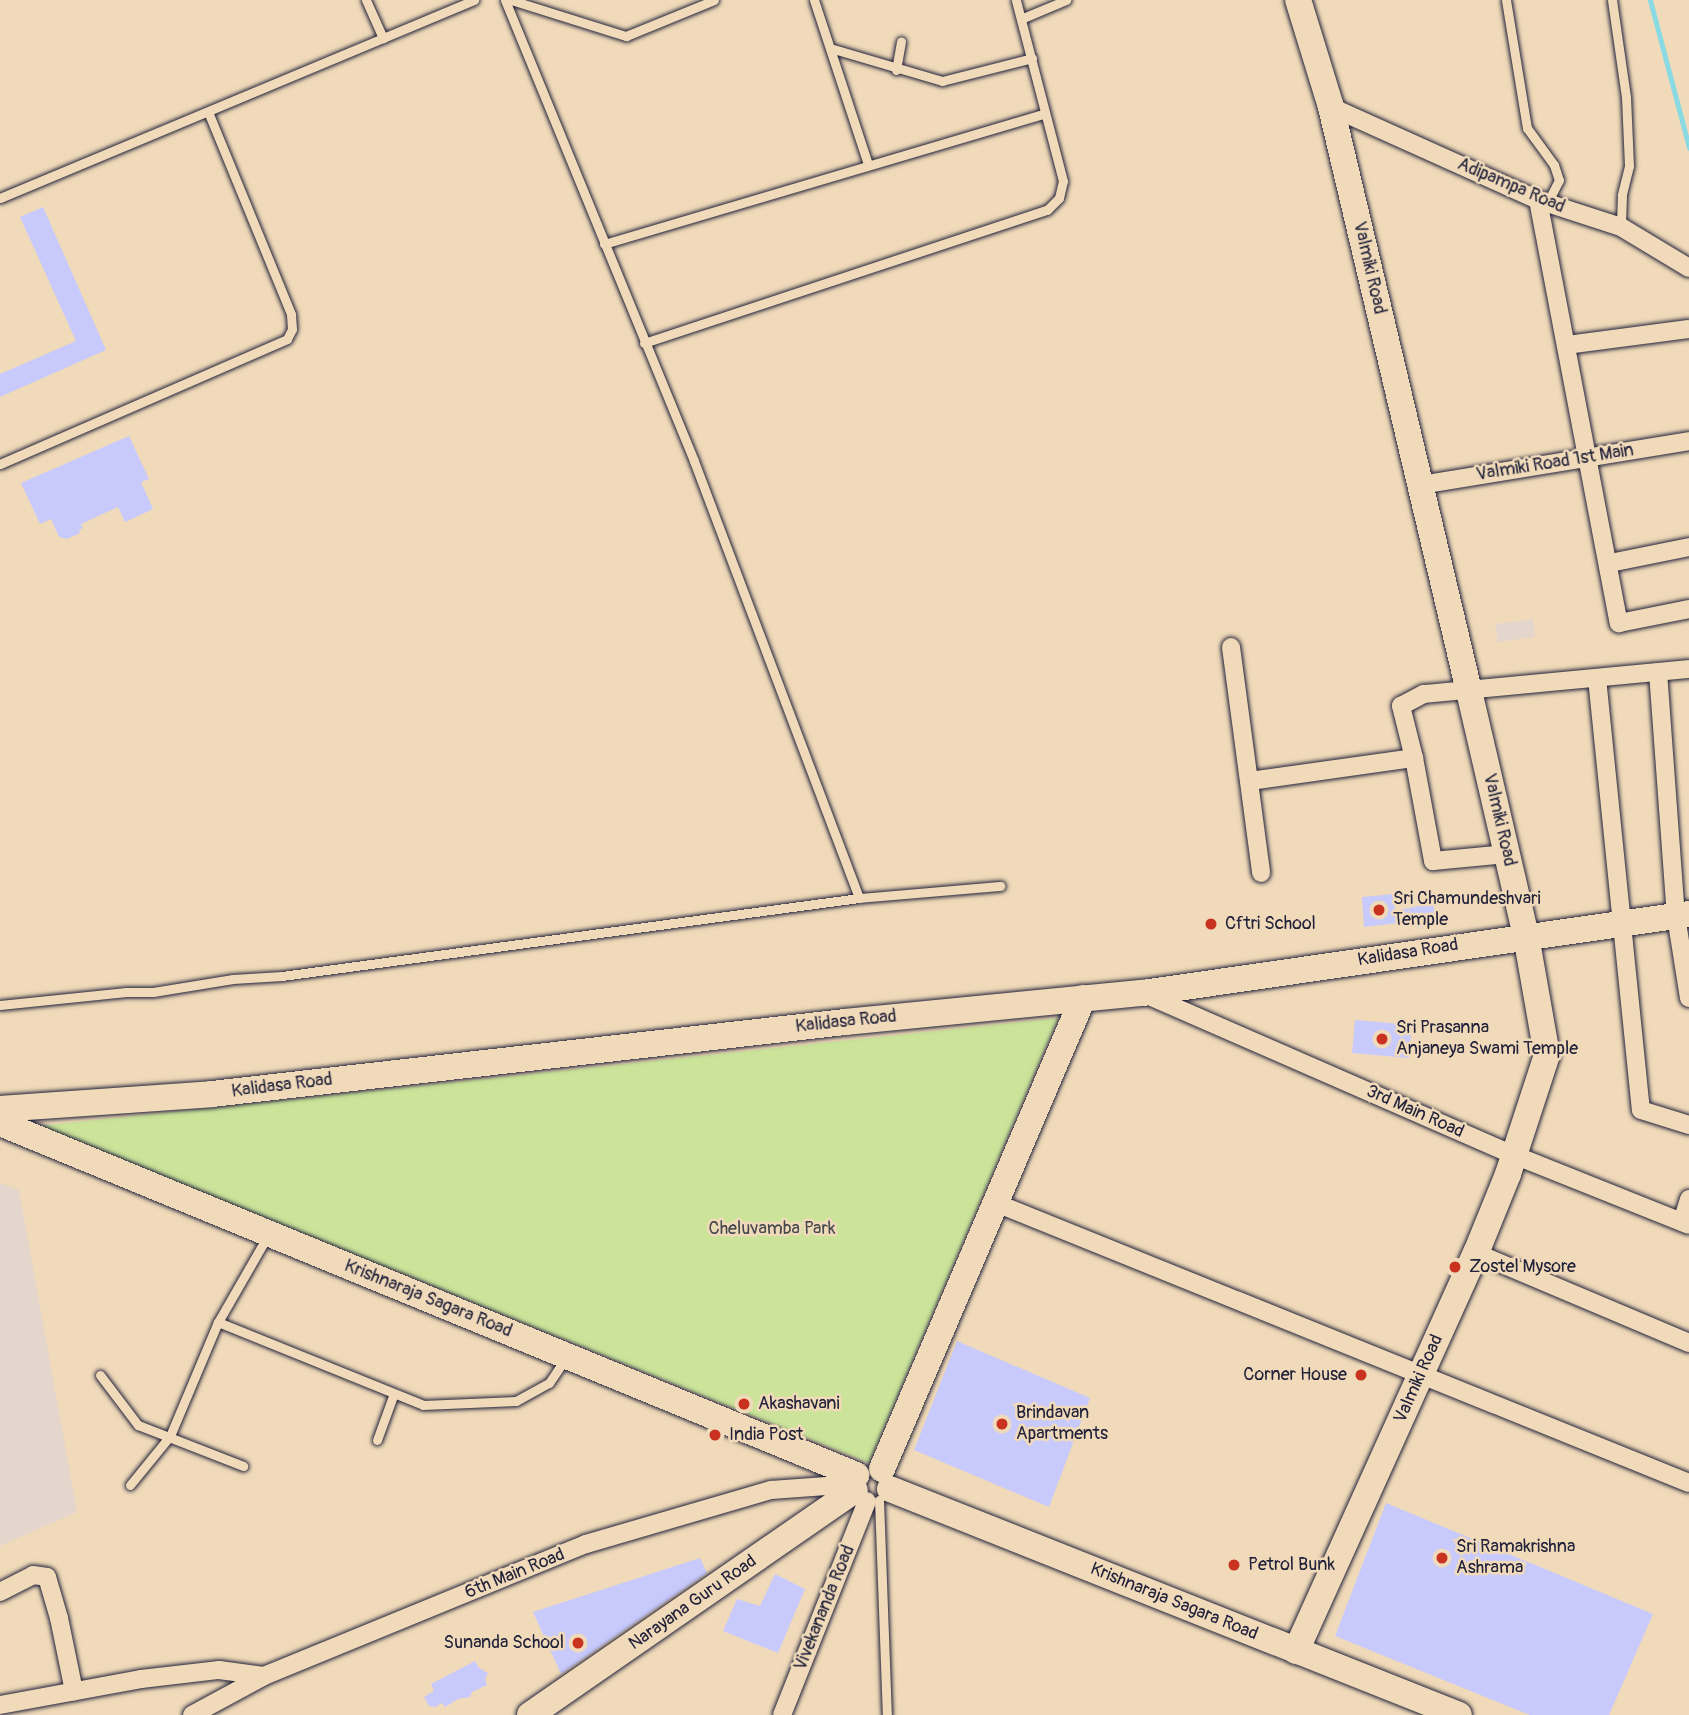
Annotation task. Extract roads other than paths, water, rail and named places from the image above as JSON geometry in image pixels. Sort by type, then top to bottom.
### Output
[{"type":"street","name":"Valmiki Road","points":[[1296,1651],[1476,1253],[1514,1155],[1547,1055],[1526,936],[1421,485],[1331,107],[1298,0]]},
{"type":"street","name":"Adipampa Road","points":[[1331,107],[1543,202],[1621,227],[1689,268]]},
{"type":"street","points":[[1543,202],[1619,623],[1689,609]]},
{"type":"street","points":[[1567,345],[1689,329]]},
{"type":"street","name":"Valmiki Road 1st Main","points":[[1421,485],[1689,441]]},
{"type":"street","points":[[1610,563],[1689,547]]},
{"type":"street","points":[[1231,647],[1261,873]]},
{"type":"street","points":[[1507,854],[1433,861],[1414,758],[1401,706],[1424,694],[1689,668]]},
{"type":"street","points":[[1658,672],[1689,998]]},
{"type":"street","points":[[1597,678],[1641,1110],[1689,1125]]},
{"type":"street","points":[[1250,781],[1414,758]]},
{"type":"street","name":"Kalidasa Road","points":[[0,1109],[212,1094],[1143,993],[1682,915]]},
{"type":"street","name":"3rd Main Road","points":[[1143,993],[1514,1155],[1685,1224]]},
{"type":"street","points":[[869,1487],[996,1203],[1083,998]]},
{"type":"street","name":"Krishnaraja Sagara Road","points":[[0,1123],[567,1356],[869,1487],[1460,1715]]},
{"type":"street","points":[[1685,1224],[1689,1199]]},
{"type":"street","points":[[996,1203],[1419,1377],[1689,1483]]},
{"type":"street","points":[[1476,1253],[1689,1343]]},
{"type":"street","name":"6th Main Road","points":[[191,1715],[264,1676],[586,1544],[771,1490],[869,1487]]},
{"type":"street","name":"Narayana Guru Road","points":[[530,1715],[869,1487]]},
{"type":"street","name":"Vivekananda Road","points":[[782,1715],[869,1487]]},
{"type":"street","points":[[0,1592],[33,1575],[47,1577],[59,1618],[74,1691]]},
{"type":"street","points":[[0,1705],[74,1691],[219,1670],[264,1676]]},
{"type":"lane","points":[[366,0],[383,38]]},
{"type":"lane","points":[[1,195],[208,112],[474,0]]},
{"type":"lane","points":[[505,0],[694,461],[859,898]]},
{"type":"lane","points":[[511,0],[626,36],[714,0]]},
{"type":"lane","points":[[814,0],[868,164]]},
{"type":"lane","points":[[644,343],[1047,210],[1059,198],[1063,181],[1023,18],[1016,0]]},
{"type":"lane","points":[[1023,18],[1066,0]]},
{"type":"lane","points":[[1506,0],[1527,128],[1555,165],[1559,180],[1543,202]]},
{"type":"lane","points":[[1612,0],[1626,97],[1629,166],[1622,195],[1621,227]]},
{"type":"lane","points":[[896,70],[901,41]]},
{"type":"lane","points":[[830,48],[942,82],[1032,58]]},
{"type":"lane","points":[[0,464],[287,339],[292,329],[291,314],[208,112]]},
{"type":"lane","points":[[604,244],[1045,114]]},
{"type":"lane","points":[[0,1005],[126,992],[153,992],[233,979],[296,974],[859,898],[1000,886]]},
{"type":"lane","points":[[130,1485],[170,1436],[218,1322],[269,1234]]},
{"type":"lane","points":[[218,1322],[423,1405],[516,1401],[549,1383],[567,1356]]},
{"type":"lane","points":[[100,1375],[138,1425],[243,1466]]},
{"type":"lane","points":[[377,1440],[393,1395]]},
{"type":"lane","points":[[869,1487],[887,1715]]},
{"type":"waterway","points":[[1650,0],[1689,148]]},
{"type":"place","name":"Sri Chamundeshvari Temple","points":[[1379,910]]},
{"type":"place","name":"Cftri School","points":[[1211,924]]},
{"type":"place","name":"Sri Prasanna Anjaneya Swami Temple","points":[[1382,1039]]},
{"type":"place","name":"Zostel Mysore","points":[[1455,1267]]},
{"type":"place","name":"Corner House","points":[[1361,1375]]},
{"type":"place","name":"Akashavani","points":[[744,1404]]},
{"type":"place","name":"Brindavan Apartments","points":[[1002,1424]]},
{"type":"place","name":"India Post","points":[[715,1435]]},
{"type":"place","name":"Sri Ramakrishna Ashrama","points":[[1442,1558]]},
{"type":"place","name":"Petrol Bunk","points":[[1234,1565]]},
{"type":"place","name":"Sunanda School","points":[[578,1643]]},
{"type":"park label","name":"Cheluvamba Park","points":[[772,1229]]}]
